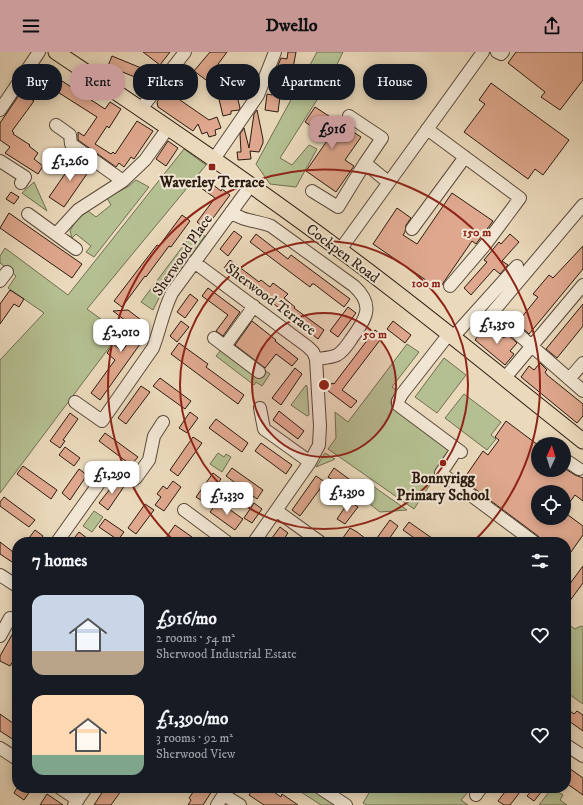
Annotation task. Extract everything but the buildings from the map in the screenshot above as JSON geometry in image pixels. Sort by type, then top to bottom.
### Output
[{"type":"main road","name":"Cockpen Road","points":[[58,52],[214,158],[340,250],[504,379],[581,436]]},
{"type":"street","points":[[0,110],[39,52]]},
{"type":"street","points":[[141,109],[185,52]]},
{"type":"street","points":[[214,158],[258,95],[275,52]]},
{"type":"street","points":[[340,250],[483,52]]},
{"type":"street","points":[[497,52],[501,54],[503,52]]},
{"type":"street","points":[[312,191],[338,207],[382,138],[349,116]]},
{"type":"street","points":[[56,125],[70,135],[71,144],[123,181]]},
{"type":"street","points":[[56,234],[78,210],[123,181],[145,160],[168,128]]},
{"type":"street","points":[[427,129],[520,198],[485,245],[450,286]]},
{"type":"street","points":[[412,229],[465,157]]},
{"type":"street","points":[[0,161],[25,178],[21,183]]},
{"type":"street","points":[[365,164],[388,182]]},
{"type":"street","name":"Sherwood Place","points":[[75,402],[102,421],[153,348],[166,306],[172,293],[251,185]]},
{"type":"street","points":[[481,326],[581,211]]},
{"type":"street","points":[[230,212],[242,219],[265,223],[271,226],[354,286],[364,298],[366,306],[363,322],[342,351],[331,357],[316,359]]},
{"type":"street","points":[[28,214],[76,249]]},
{"type":"street","name":"Sherwood Terrace","points":[[194,262],[308,347],[316,359],[320,437],[319,445],[310,462],[258,537]]},
{"type":"street","points":[[517,266],[451,336],[402,394],[398,401],[398,405],[459,451],[441,473],[527,537]]},
{"type":"street","points":[[504,379],[583,285]]},
{"type":"street","points":[[225,346],[254,306]]},
{"type":"street","points":[[493,312],[583,391]]},
{"type":"street","points":[[214,338],[259,372]]},
{"type":"street","points":[[569,379],[583,363]]},
{"type":"street","points":[[260,408],[264,429],[310,462]]},
{"type":"street","points":[[61,537],[107,472],[116,470],[129,479],[133,480],[136,478],[149,460],[154,436],[163,422]]},
{"type":"street","points":[[571,462],[582,468]]},
{"type":"street","points":[[184,510],[220,537]]},
{"type":"street","points":[[277,511],[313,537]]},
{"type":"street","points":[[0,575],[12,583]]},
{"type":"street","points":[[0,636],[10,618]]},
{"type":"street","points":[[0,748],[12,756]]},
{"type":"street","points":[[571,748],[583,756]]},
{"type":"street","points":[[66,793],[76,802],[82,793]]},
{"type":"street","points":[[216,805],[225,793]]},
{"type":"street","points":[[228,793],[240,805]]},
{"type":"street","points":[[328,793],[346,805]]},
{"type":"green space","points":[[317,52],[343,52],[337,64],[310,64]]},
{"type":"green space","points":[[291,100],[317,100],[280,158],[292,165],[309,145],[317,149],[296,187],[270,184],[256,164]]},
{"type":"green space","points":[[184,149],[206,165],[87,309],[120,333],[0,493],[0,360],[44,313],[8,288],[16,276],[0,263],[0,256],[5,248],[68,295]]},
{"type":"green space","points":[[136,180],[149,187],[94,257],[86,252],[91,246],[76,234],[72,238],[70,231],[80,217],[88,211],[96,217],[111,205],[107,198],[129,186]]},
{"type":"green space","points":[[34,182],[47,211],[22,193]]},
{"type":"green space","points":[[195,230],[205,236],[180,271],[175,271],[166,284],[153,310],[141,302]]},
{"type":"green space","points":[[407,344],[419,352],[392,387],[397,391],[391,400],[391,404],[452,451],[414,509],[328,449],[336,438],[335,412],[348,422]]},
{"type":"green space","points":[[221,350],[257,378],[264,370],[270,374],[262,386],[256,382],[254,385],[216,356]]},
{"type":"green space","points":[[444,358],[466,375],[437,413],[415,397]]},
{"type":"green space","points":[[306,385],[309,415],[307,416],[291,405]]},
{"type":"green space","points":[[464,394],[501,422],[491,435],[496,439],[487,450],[445,418]]},
{"type":"green space","points":[[218,453],[224,457],[226,454],[231,457],[222,472],[210,464]]},
{"type":"green space","points":[[325,453],[335,459],[316,467]]},
{"type":"green space","points":[[370,484],[407,510],[380,512],[371,505]]},
{"type":"green space","points":[[94,511],[103,517],[92,532],[83,526]]},
{"type":"green space","points":[[571,626],[575,629],[581,626],[583,627],[583,704],[571,696]]},
{"type":"green space","points":[[303,793],[321,793],[339,805],[321,805]]},
{"type":"green space","points":[[369,793],[467,793],[461,800],[468,805],[367,805],[363,803]]},
{"type":"green space","points":[[548,793],[560,793],[563,795],[560,800],[567,805],[539,805]]},
{"type":"place","name":"Waverley Terrace","points":[[212,167]]},
{"type":"place","name":"Bonnyrigg Primary School","points":[[443,463]]}]
